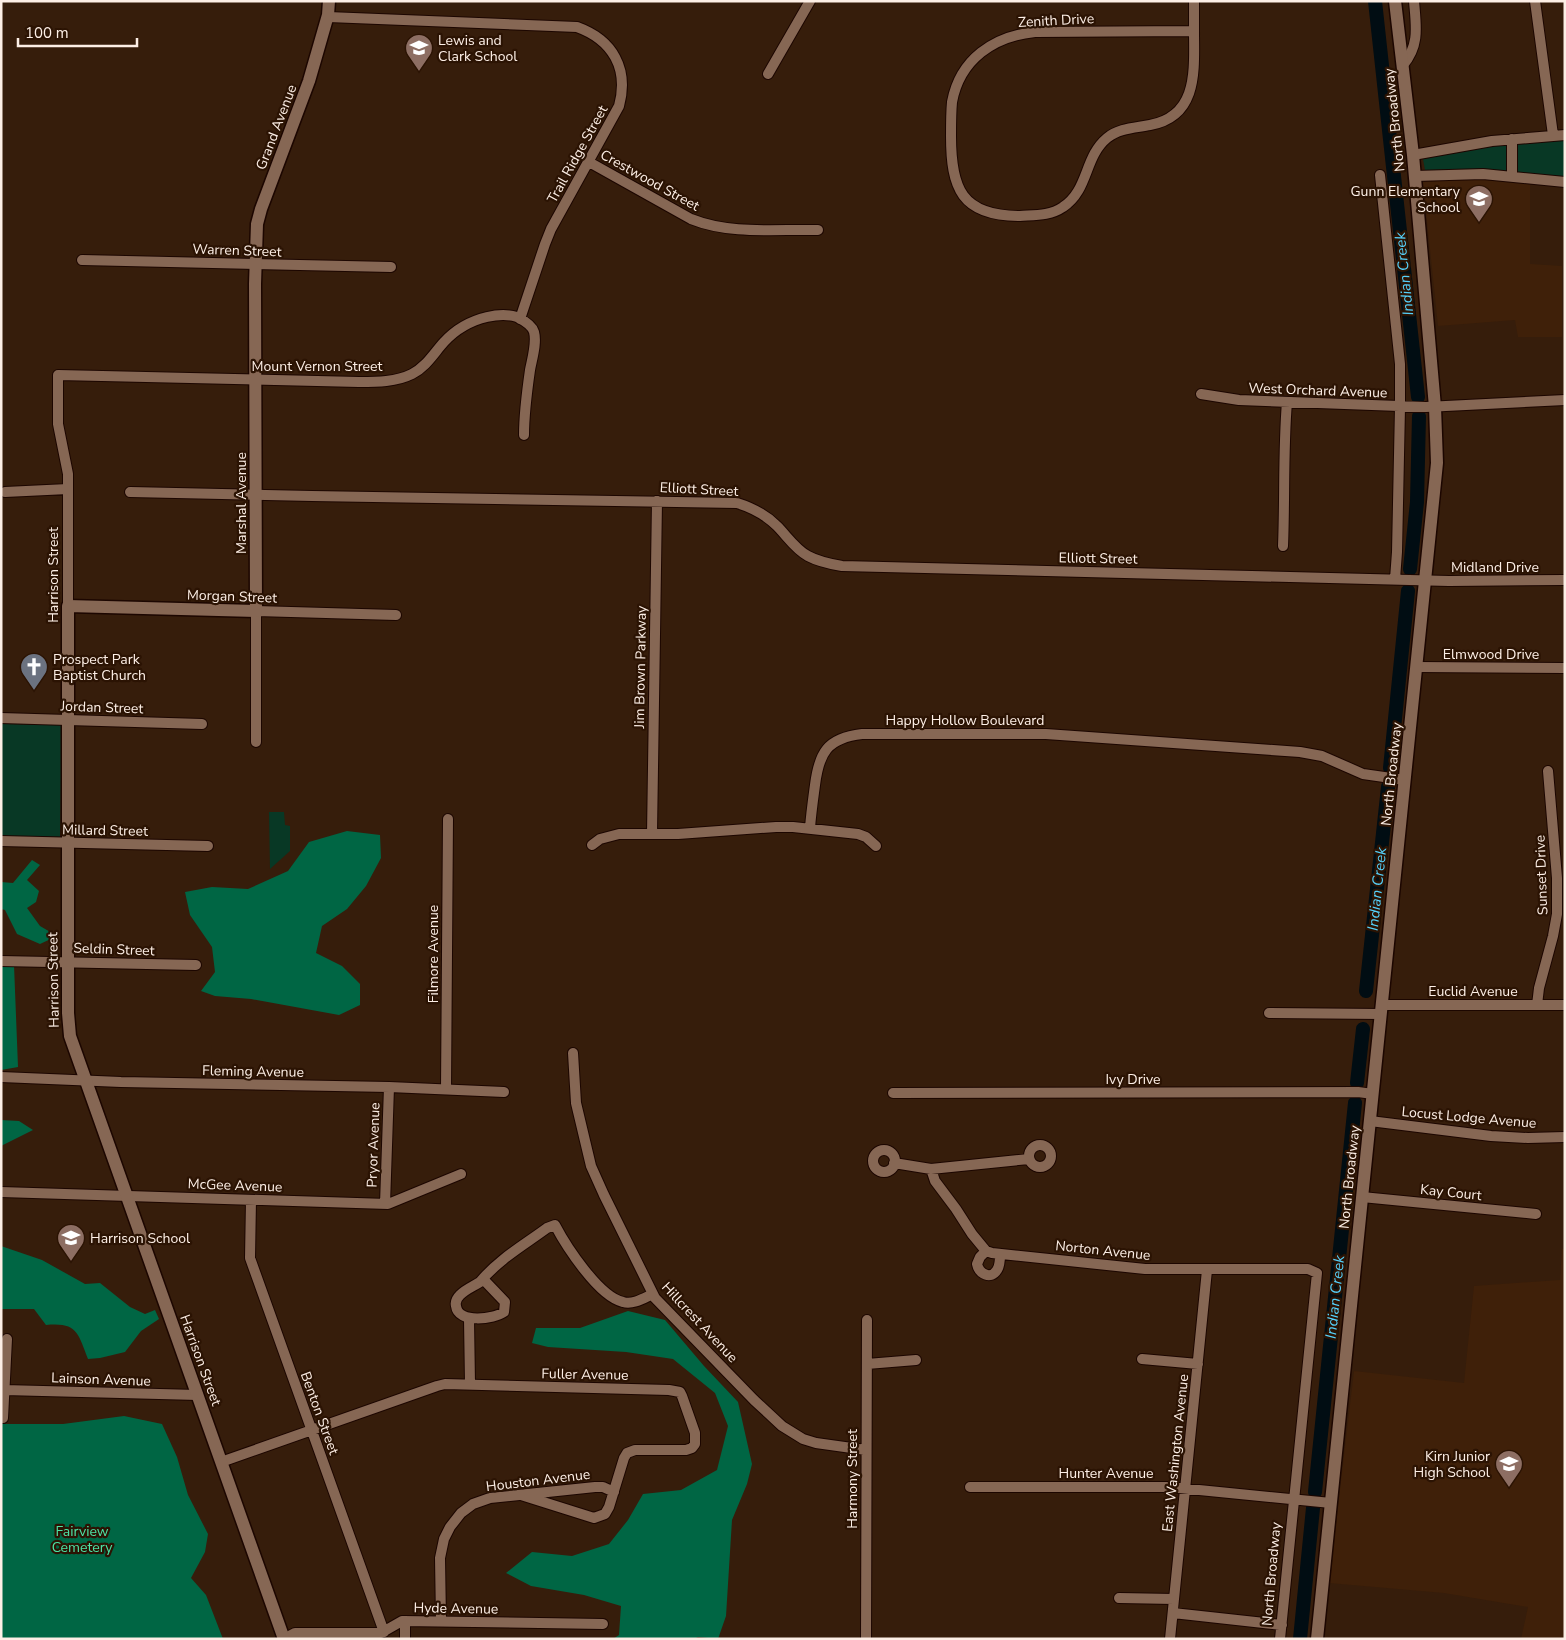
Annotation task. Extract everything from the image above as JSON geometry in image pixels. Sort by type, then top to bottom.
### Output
[{"type":"street","name":"Grand Avenue","points":[[255,264],[257,224],[261,209],[303,99],[328,17],[329,1]]},
{"type":"street","points":[[768,74],[810,1]]},
{"type":"street","name":"Zenith Drive","points":[[1194,1],[1194,30],[1194,71],[1192,87],[1185,102],[1178,111],[1164,121],[1125,129],[1106,139],[1095,152],[1080,189],[1063,207],[1054,212],[1040,215],[998,215],[978,208],[964,196],[954,179],[952,168],[952,102],[963,74],[977,55],[985,49],[1009,36],[1035,32],[1194,30]]},
{"type":"street","name":"North Broadway","points":[[1317,1639],[1437,463],[1435,406],[1415,176],[1394,1]]},
{"type":"street","points":[[1403,65],[1414,50],[1416,20],[1414,1]]},
{"type":"street","points":[[1535,1],[1553,136]]},
{"type":"street","name":"Trail Ridge Street","points":[[328,17],[577,27],[588,31],[604,42],[612,52],[620,68],[623,84],[619,106],[545,244],[520,319]]},
{"type":"street","points":[[1413,155],[1512,139],[1565,135]]},
{"type":"street","points":[[1509,176],[1512,139]]},
{"type":"street","name":"Crestwood Street","points":[[589,162],[691,219],[702,223],[728,228],[818,230]]},
{"type":"street","points":[[1415,176],[1464,173],[1565,182]]},
{"type":"street","points":[[1380,175],[1398,342],[1400,407],[1398,552],[1395,579]]},
{"type":"street","name":"Warren Street","points":[[82,260],[390,267]]},
{"type":"street","name":"Marshal Avenue","points":[[255,264],[256,742]]},
{"type":"street","name":"Mount Vernon Street","points":[[58,375],[359,382],[400,378],[416,371],[427,363],[446,340],[458,329],[468,324],[483,318],[503,315],[520,319]]},
{"type":"street","points":[[520,319],[530,326],[534,332],[525,403],[524,434]]},
{"type":"street","name":"Harrison Street","points":[[58,375],[58,424],[67,464],[68,489],[68,1027],[74,1051],[284,1639]]},
{"type":"street","name":"West Orchard Avenue","points":[[1201,394],[1225,399],[1400,407],[1565,400]]},
{"type":"street","points":[[1283,546],[1285,502],[1283,455],[1286,402]]},
{"type":"street","points":[[5,492],[68,489]]},
{"type":"street","name":"Elliott Street","points":[[130,492],[728,502],[748,506],[767,517],[791,542],[808,556],[842,566],[1426,580]]},
{"type":"street","name":"Jim Brown Parkway","points":[[652,834],[658,501]]},
{"type":"street","name":"Midland Drive","points":[[1426,580],[1565,580]]},
{"type":"street","name":"Morgan Street","points":[[68,606],[396,615]]},
{"type":"street","name":"Elmwood Drive","points":[[1417,667],[1565,668]]},
{"type":"street","name":"Jordan Street","points":[[1,718],[202,724]]},
{"type":"street","name":"Happy Hollow Boulevard","points":[[810,828],[817,772],[822,755],[834,742],[842,737],[862,734],[1046,734],[1300,752],[1322,756],[1363,774],[1405,780]]},
{"type":"street","name":"Sunset Drive","points":[[1537,1005],[1539,988],[1554,936],[1557,914],[1557,878],[1548,772]]},
{"type":"street","name":"Filmore Avenue","points":[[446,1089],[448,820]]},
{"type":"street","points":[[592,844],[600,839],[619,834],[696,833],[785,826],[858,834],[866,837],[876,846]]},
{"type":"street","name":"Millard Street","points":[[1,841],[208,846]]},
{"type":"street","name":"Seldin Street","points":[[1,961],[196,965]]},
{"type":"street","name":"Euclid Avenue","points":[[1270,1013],[1565,1005]]},
{"type":"street","name":"Hillcrest Avenue","points":[[573,1053],[576,1103],[591,1166],[653,1294],[754,1400],[782,1426],[803,1439],[816,1443],[866,1450]]},
{"type":"street","name":"Fleming Avenue","points":[[1,1077],[389,1087],[504,1092]]},
{"type":"street","name":"Pryor Avenue","points":[[385,1204],[389,1087]]},
{"type":"street","name":"Ivy Drive","points":[[893,1093],[1358,1092],[1373,1094]]},
{"type":"street","name":"Locust Lodge Avenue","points":[[1370,1121],[1490,1136],[1520,1138],[1565,1137]]},
{"type":"street","points":[[894,1163],[931,1169],[1029,1159]]},
{"type":"street","points":[[931,1169],[935,1181],[986,1251],[980,1257],[977,1264],[980,1272],[992,1275],[996,1272],[999,1268],[1000,1254]]},
{"type":"street","name":"McGee Avenue","points":[[1,1192],[385,1204],[408,1197],[461,1174]]},
{"type":"street","name":"Kay Court","points":[[1362,1197],[1536,1214]]},
{"type":"street","name":"Benton Street","points":[[251,1200],[250,1258],[384,1632]]},
{"type":"street","points":[[483,1279],[505,1302],[504,1312],[495,1316],[469,1319],[460,1314],[456,1305],[456,1300],[459,1296],[483,1279],[494,1266],[555,1225],[563,1241],[579,1263],[611,1296],[625,1303],[630,1303],[653,1294]]},
{"type":"street","name":"Norton Avenue","points":[[986,1251],[1146,1269],[1308,1269],[1317,1273]]},
{"type":"street","name":"East Washington Avenue","points":[[1170,1639],[1207,1270]]},
{"type":"street","name":"North Broadway","points":[[1280,1639],[1317,1273]]},
{"type":"street","points":[[469,1319],[470,1384]]},
{"type":"street","name":"Harmony Street","points":[[866,1639],[867,1320]]},
{"type":"street","points":[[3,1418],[7,1339]]},
{"type":"street","points":[[1142,1359],[1198,1364]]},
{"type":"street","points":[[867,1364],[916,1360]]},
{"type":"street","name":"Fuller Avenue","points":[[221,1462],[437,1386],[470,1384],[670,1390],[680,1392],[695,1433],[695,1444],[692,1448],[686,1450],[631,1451],[624,1458],[609,1507],[600,1518],[594,1518],[521,1495]]},
{"type":"street","name":"Lainson Avenue","points":[[4,1390],[198,1396]]},
{"type":"street","name":"Hunter Avenue","points":[[970,1488],[1159,1486],[1331,1502]]},
{"type":"street","name":"Houston Avenue","points":[[441,1621],[440,1558],[444,1538],[450,1527],[473,1504],[490,1498],[595,1487],[603,1487],[614,1492]]},
{"type":"street","points":[[1119,1598],[1174,1599]]},
{"type":"street","points":[[1173,1613],[1282,1625]]},
{"type":"street","name":"Hyde Avenue","points":[[284,1639],[296,1633],[384,1632],[402,1621],[603,1624]]},
{"type":"street","points":[[405,1621],[405,1639]]},
{"type":"shaded area","name":"Gunn Elementary School","points":[[1466,179],[1530,182],[1530,264],[1562,266],[1562,337],[1518,337],[1515,320],[1438,326],[1423,182]]},
{"type":"shaded area","points":[[1562,1249],[1565,1249],[1565,1639],[1521,1639],[1528,1607],[1444,1593],[1329,1583],[1354,1371],[1464,1383],[1474,1286],[1560,1280]]},
{"type":"green space","points":[[1565,139],[1565,178],[1482,169],[1425,170],[1423,159],[1496,145]]},
{"type":"green space","points":[[1,724],[62,725],[60,837],[1,836]]},
{"type":"green space","points":[[269,812],[284,812],[285,825],[290,826],[290,851],[270,869]]},
{"type":"green space","points":[[347,831],[380,835],[381,858],[366,886],[347,909],[322,926],[316,953],[342,966],[360,984],[360,1005],[339,1015],[251,999],[215,996],[201,991],[215,972],[212,947],[190,915],[185,892],[212,887],[248,889],[288,871],[309,842]]},
{"type":"green space","points":[[32,860],[40,865],[27,880],[39,891],[36,902],[27,908],[40,926],[57,936],[40,944],[17,934],[5,910],[1,909],[1,882],[13,883]]},
{"type":"green space","points":[[1,965],[14,965],[18,1067],[1,1070]]},
{"type":"green space","points":[[1,1120],[19,1121],[33,1130],[1,1146]]},
{"type":"green space","points":[[1,1246],[42,1260],[85,1284],[100,1283],[130,1307],[145,1314],[155,1310],[159,1319],[141,1331],[125,1352],[88,1359],[82,1342],[75,1331],[70,1328],[64,1325],[46,1325],[34,1309],[1,1309]]},
{"type":"green space","points":[[628,1311],[665,1320],[738,1402],[752,1464],[747,1484],[732,1520],[726,1616],[718,1639],[698,1637],[694,1639],[613,1639],[619,1635],[621,1606],[584,1595],[531,1586],[506,1573],[532,1552],[572,1556],[609,1544],[628,1520],[643,1494],[681,1490],[717,1470],[728,1426],[715,1393],[673,1359],[626,1352],[548,1347],[532,1343],[536,1328],[580,1328]]},
{"type":"green space","name":"Fairview Cemetery","points":[[124,1416],[162,1424],[177,1457],[188,1495],[208,1534],[205,1552],[191,1578],[206,1595],[223,1639],[1,1639],[1,1424],[63,1424]]},
{"type":"waterway","name":"Indian Creek","points":[[1375,1],[1418,397]]},
{"type":"waterway","name":"Indian Creek","points":[[1410,569],[1417,502],[1419,416]]},
{"type":"waterway","name":"Indian Creek","points":[[1390,768],[1408,591]]},
{"type":"waterway","name":"Indian Creek","points":[[1366,991],[1388,787]]},
{"type":"waterway","name":"Indian Creek","points":[[1357,1083],[1363,1029]]},
{"type":"waterway","name":"Indian Creek","points":[[1315,1492],[1355,1103]]},
{"type":"waterway","name":"Indian Creek","points":[[1300,1639],[1313,1508]]},
{"type":"place","name":"Lewis and Clark School","points":[[419,72]]},
{"type":"place","name":"Gunn Elementary School","points":[[1479,223]]},
{"type":"place","name":"Prospect Park Baptist Church","points":[[34,691]]},
{"type":"place","name":"Harrison School","points":[[71,1262]]},
{"type":"place","name":"Kirn Junior High School","points":[[1509,1488]]}]
